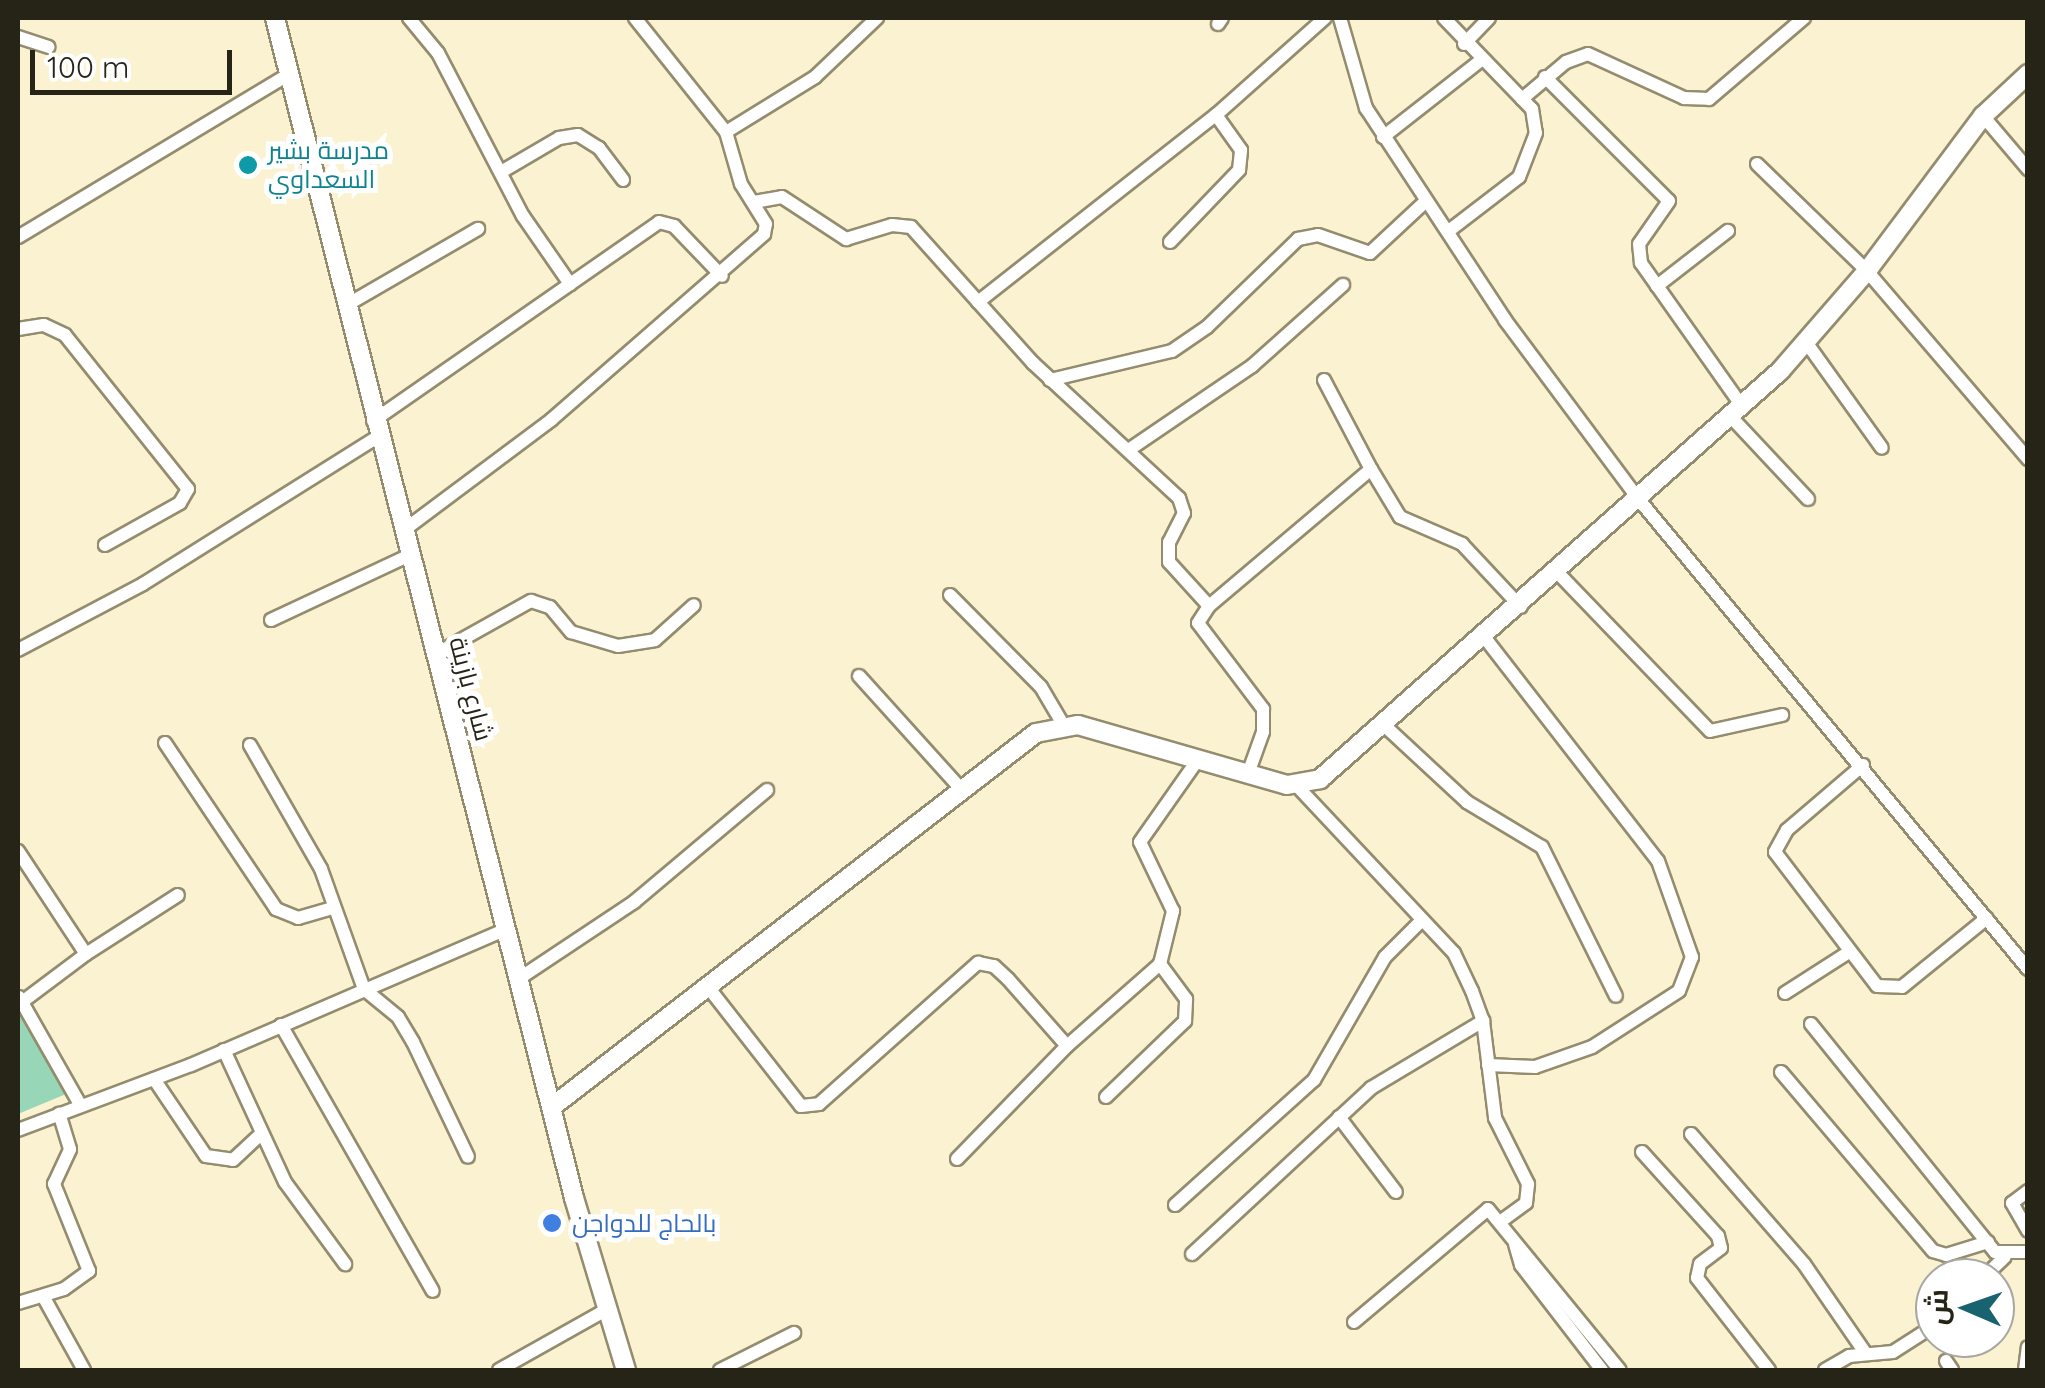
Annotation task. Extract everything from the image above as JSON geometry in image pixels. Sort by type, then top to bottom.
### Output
[{"type":"street","name":"شارع بازينة","points":[[275,18],[375,429],[606,1310],[626,1370]]},
{"type":"street","points":[[409,18],[438,52],[501,172],[570,284]]},
{"type":"street","points":[[404,530],[550,420],[722,276],[764,234],[766,224],[741,184],[726,132],[635,18]]},
{"type":"street","points":[[726,132],[816,78],[877,18]]},
{"type":"street","points":[[978,302],[1216,115],[1325,18]]},
{"type":"street","points":[[1340,18],[1355,78],[1384,137],[1450,230],[1505,320],[1640,501],[2028,968]]},
{"type":"street","points":[[1444,18],[1480,61],[1532,109],[1536,133],[1526,168],[1450,230]]},
{"type":"street","points":[[1464,44],[1489,18]]},
{"type":"street","points":[[1522,99],[1579,55],[1599,54],[1684,98],[1710,99],[1804,18]]},
{"type":"street","points":[[18,37],[48,47]]},
{"type":"street","points":[[1384,137],[1480,61]]},
{"type":"street","points":[[18,237],[289,74]]},
{"type":"street","points":[[1297,786],[1320,779],[1384,726],[1737,412],[1806,342],[1867,271],[1983,116],[2028,74]]},
{"type":"street","points":[[1545,78],[1669,202],[1639,244],[1641,263],[1737,412],[1808,499]]},
{"type":"street","points":[[1170,242],[1239,170],[1242,150],[1216,115]]},
{"type":"street","points":[[1983,116],[2028,170]]},
{"type":"street","points":[[501,172],[559,138],[578,136],[600,148],[623,180]]},
{"type":"street","points":[[1757,164],[1867,271],[2028,458]]},
{"type":"street","points":[[754,202],[782,197],[846,239],[892,224],[911,226],[1050,380],[1130,450],[1184,506],[1166,551],[1208,606]]},
{"type":"street","points":[[1050,380],[1172,351],[1207,327],[1298,239],[1318,235],[1370,253],[1426,201]]},
{"type":"street","points":[[18,650],[143,584],[375,429],[659,222],[674,226],[722,276]]},
{"type":"street","points":[[346,306],[478,229]]},
{"type":"street","points":[[1658,286],[1728,231]]},
{"type":"street","points":[[1130,450],[1263,357],[1343,285]]},
{"type":"street","points":[[18,329],[44,325],[65,335],[188,489],[180,503],[104,546]]},
{"type":"street","points":[[1806,342],[1882,448]]},
{"type":"street","points":[[1324,380],[1356,430],[1371,469],[1400,516],[1462,544],[1521,607]]},
{"type":"street","points":[[1249,771],[1264,732],[1263,709],[1198,624],[1208,606],[1371,469]]},
{"type":"street","points":[[272,620],[410,555]]},
{"type":"street","points":[[1558,573],[1710,731],[1782,714]]},
{"type":"street","points":[[950,595],[1041,687],[1064,726]]},
{"type":"street","points":[[436,654],[532,601],[550,607],[571,632],[618,646],[655,640],[694,604]]},
{"type":"street","points":[[1484,638],[1658,861],[1692,957],[1680,991],[1592,1047],[1535,1067],[1488,1065]]},
{"type":"street","points":[[860,676],[961,789]]},
{"type":"street","points":[[553,1106],[1026,738],[1064,726],[1297,786],[1454,953],[1483,1021],[1495,1118],[1529,1191],[1526,1202],[1500,1222]]},
{"type":"street","points":[[1384,726],[1467,802],[1542,846],[1616,996]]},
{"type":"street","points":[[166,743],[276,910],[298,918],[333,908]]},
{"type":"street","points":[[250,745],[321,869],[364,990],[398,1017],[468,1157]]},
{"type":"street","points":[[957,1158],[1067,1046],[1160,964],[1174,911],[1140,842],[1199,758]]},
{"type":"street","points":[[1863,766],[1787,830],[1775,852],[1849,952],[1877,986],[1894,991],[1986,918]]},
{"type":"street","points":[[520,978],[634,902],[767,790]]},
{"type":"street","points":[[18,851],[86,954]]},
{"type":"street","points":[[81,1106],[20,998],[178,895]]},
{"type":"street","points":[[1175,1205],[1314,1080],[1385,957],[1422,920]]},
{"type":"street","points":[[18,1130],[154,1079],[506,929]]},
{"type":"street","points":[[1784,993],[1849,952]]},
{"type":"street","points":[[708,987],[801,1106],[819,1104],[983,962],[1008,979],[1067,1046]]},
{"type":"street","points":[[1106,1097],[1185,1021],[1186,999],[1160,964]]},
{"type":"street","points":[[1192,1254],[1339,1117],[1417,1056],[1483,1021]]},
{"type":"street","points":[[1811,1024],[1988,1242],[2005,1257],[2028,1252]]},
{"type":"street","points":[[281,1025],[433,1291]]},
{"type":"street","points":[[224,1050],[285,1182],[345,1264]]},
{"type":"street","points":[[1781,1072],[1933,1251],[1946,1255],[1988,1242]]},
{"type":"street","points":[[154,1079],[206,1156],[232,1160],[261,1134]]},
{"type":"street","points":[[18,1303],[82,1281],[88,1272],[88,1258],[54,1184],[70,1149],[59,1114]]},
{"type":"street","points":[[1339,1117],[1396,1192]]},
{"type":"street","points":[[1690,1134],[1804,1264],[1866,1354]]},
{"type":"street","points":[[1642,1152],[1718,1236],[1721,1248],[1700,1264],[1697,1278],[1769,1370]]},
{"type":"street","points":[[2028,1190],[2012,1203],[2028,1232]]},
{"type":"street","points":[[1354,1322],[1410,1280],[1484,1209],[1500,1222],[1620,1370]]},
{"type":"street","points":[[1515,1244],[1520,1265],[1602,1370]]},
{"type":"street","points":[[43,1296],[84,1370]]},
{"type":"street","points":[[499,1370],[606,1310]]},
{"type":"street","points":[[720,1370],[794,1333]]},
{"type":"street","points":[[1825,1370],[1866,1354],[1893,1352],[1915,1338]]},
{"type":"street","points":[[2025,1370],[2028,1347]]},
{"type":"green space","points":[[18,1005],[47,1048],[66,1094],[18,1114]]},
{"type":"place","name":"مدرسة بشير السعداوي","points":[[248,165]]},
{"type":"place","name":"بالحاج للدواجن","points":[[552,1223]]}]
